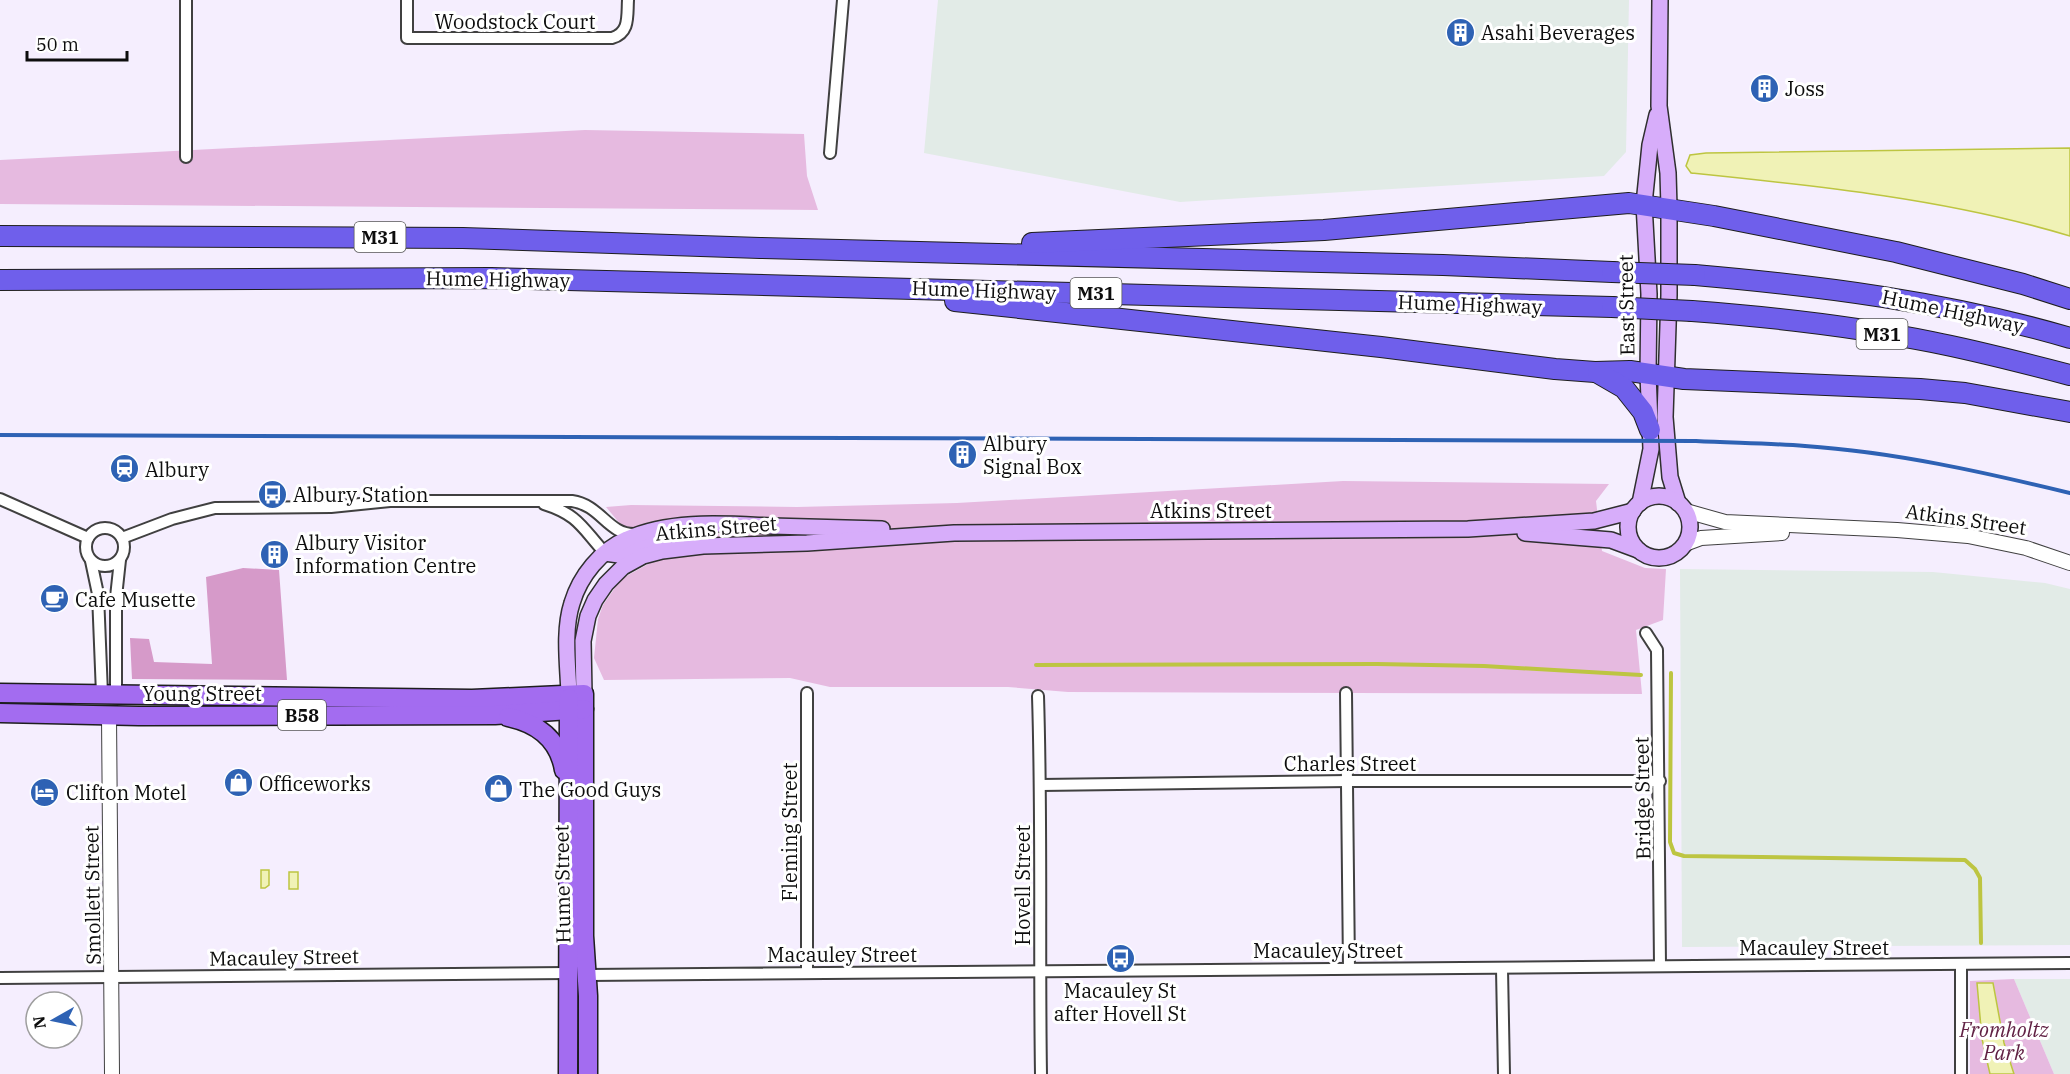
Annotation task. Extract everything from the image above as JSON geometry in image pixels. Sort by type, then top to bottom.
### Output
[{"type":"highway","points":[[760,248],[822,242],[1045,243],[1212,236],[1324,230],[1629,203],[1669,207],[1896,252],[2023,284],[2070,299]]},
{"type":"highway","name":"Hume Highway","points":[[0,236],[463,238],[760,248],[1443,265],[1695,275],[1870,294],[1955,310],[2070,338]]},
{"type":"highway","name":"Hume Highway","points":[[0,280],[491,278],[1612,307],[1692,311],[1836,326],[1932,342],[2070,375]]},
{"type":"highway","points":[[581,281],[964,301],[1596,372],[1630,371],[1657,376],[1965,393],[2070,412]]},
{"type":"highway","points":[[1596,372],[1624,387],[1643,412],[1650,430]]},
{"type":"main road","name":"East Street","points":[[1637,507],[1650,462],[1650,430],[1669,295],[1668,173],[1659,106],[1660,0]]},
{"type":"main road","name":"East Street","points":[[1659,106],[1650,146],[1644,204],[1649,294],[1670,477],[1682,507]]},
{"type":"main road","points":[[1658,496],[1669,498],[1682,507],[1690,521],[1686,544],[1669,557],[1647,556],[1638,550],[1629,532],[1629,521],[1637,507],[1658,496]]},
{"type":"main road","name":"Atkins Street","points":[[576,701],[567,634],[572,603],[585,577],[605,553],[627,539],[659,529],[729,525],[954,532],[1468,529],[1594,521],[1637,507]]},
{"type":"main road","name":"Atkins Street","points":[[1468,529],[1611,540],[1638,550]]},
{"type":"main road","name":"Atkins Street","points":[[576,701],[588,616],[601,591],[623,567],[644,556],[662,551],[703,546],[762,545],[954,532]]},
{"type":"main road","points":[[605,553],[619,555],[640,546],[675,539],[706,539],[762,545]]},
{"type":"main road","name":"Young Street","points":[[0,693],[576,701]]},
{"type":"main road","points":[[109,694],[109,716]]},
{"type":"main road","name":"Young Street","points":[[0,713],[109,716],[495,715],[576,701]]},
{"type":"main road","name":"Hume Street","points":[[568,1074],[568,795],[576,701]]},
{"type":"main road","name":"Hume Street","points":[[576,701],[587,975],[588,1074]]},
{"type":"main road","name":"B58","points":[[495,715],[529,722],[554,742],[563,764],[568,795]]},
{"type":"street","points":[[186,0],[186,157]]},
{"type":"street","name":"Woodstock Court","points":[[407,0],[405,40],[625,37],[628,0]]},
{"type":"street","points":[[830,153],[843,0]]},
{"type":"street","points":[[0,499],[88,538]]},
{"type":"street","points":[[123,538],[172,519],[215,508],[331,507],[381,501],[565,501],[584,504],[624,533],[634,534],[659,529]]},
{"type":"street","points":[[537,502],[571,515],[605,553]]},
{"type":"street","name":"Atkins Street","points":[[1682,507],[1725,522],[1897,530],[1968,536],[2026,548],[2070,563]]},
{"type":"street","points":[[103,528],[114,530],[123,538],[124,550],[120,560],[116,597],[109,694],[99,601],[91,561],[86,549],[88,538],[92,533],[103,528]]},
{"type":"street","name":"Atkins Street","points":[[1686,544],[1701,538],[1720,536],[1854,529]]},
{"type":"street","points":[[91,561],[102,567],[115,564],[120,560]]},
{"type":"street","name":"Bridge Street","points":[[1646,633],[1657,650],[1660,965]]},
{"type":"street","name":"Fleming Street","points":[[807,693],[807,971]]},
{"type":"street","points":[[1346,693],[1349,968]]},
{"type":"street","name":"Hovell Street","points":[[1038,696],[1041,785],[1041,1074]]},
{"type":"street","name":"Smollett Street","points":[[109,716],[112,1074]]},
{"type":"street","name":"Charles Street","points":[[1041,785],[1348,781],[1660,781]]},
{"type":"street","name":"Macauley Street","points":[[587,975],[807,971],[1502,969],[1660,965],[2070,963]]},
{"type":"street","points":[[1961,965],[1961,1074]]},
{"type":"street","points":[[1502,969],[1504,1074]]},
{"type":"street","name":"Macauley Street","points":[[0,978],[568,973]]},
{"type":"shaded area","points":[[938,0],[1629,0],[1626,152],[1604,176],[1180,202],[924,153]]},
{"type":"shaded area","points":[[2070,148],[2070,236],[2024,223],[1930,203],[1834,189],[1691,173],[1686,166],[1690,155],[1706,153]]},
{"type":"shaded area","points":[[243,568],[279,570],[287,680],[132,679],[130,638],[149,639],[154,662],[212,664],[206,577]]},
{"type":"shaded area","points":[[1680,569],[1933,572],[2045,583],[2070,589],[2070,945],[1682,947]]},
{"type":"shaded area","points":[[261,870],[269,870],[269,885],[265,888],[261,888]]},
{"type":"shaded area","points":[[289,872],[298,872],[298,889],[289,889]]},
{"type":"shaded area","points":[[2014,979],[2070,979],[2070,1074],[2054,1074]]},
{"type":"shaded area","points":[[1977,983],[1993,983],[2004,1043],[2014,1074],[1990,1074],[1982,1039]]},
{"type":"green space","points":[[585,130],[804,134],[807,176],[818,210],[0,204],[0,160]]},
{"type":"green space","points":[[1343,481],[1609,484],[1596,501],[1602,551],[1645,568],[1666,569],[1663,620],[1636,630],[1642,694],[1068,692],[1008,687],[830,687],[790,678],[604,680],[594,658],[598,619],[603,605],[621,579],[652,562],[606,507],[631,505],[797,507],[957,503]]},
{"type":"green space","name":"Fromholtz Park","points":[[2014,979],[2054,1074],[1970,1074],[1970,981]]},
{"type":"waterway","points":[[1036,665],[1377,664],[1484,666],[1641,675]]},
{"type":"waterway","points":[[1671,673],[1670,842],[1674,853],[1684,856],[1965,860],[1975,869],[1980,878],[1981,943]]},
{"type":"railway","points":[[0,435],[1696,441],[1791,445],[1872,453],[1971,470],[2070,493]]},
{"type":"place","name":"Asahi Beverages","points":[[1460,32]]},
{"type":"place","name":"Joss","points":[[1764,88]]},
{"type":"place","name":"Albury Signal Box","points":[[962,455]]},
{"type":"place","name":"Albury","points":[[124,469]]},
{"type":"place","name":"Albury Station","points":[[272,494]]},
{"type":"place","name":"Albury Visitor Information Centre","points":[[274,554]]},
{"type":"place","name":"Cafe Musette","points":[[54,599]]},
{"type":"place","name":"Officeworks","points":[[238,783]]},
{"type":"place","name":"The Good Guys","points":[[498,789]]},
{"type":"place","name":"Clifton Motel","points":[[45,792]]},
{"type":"place","name":"Macauley St after Hovell St","points":[[1120,959]]}]
